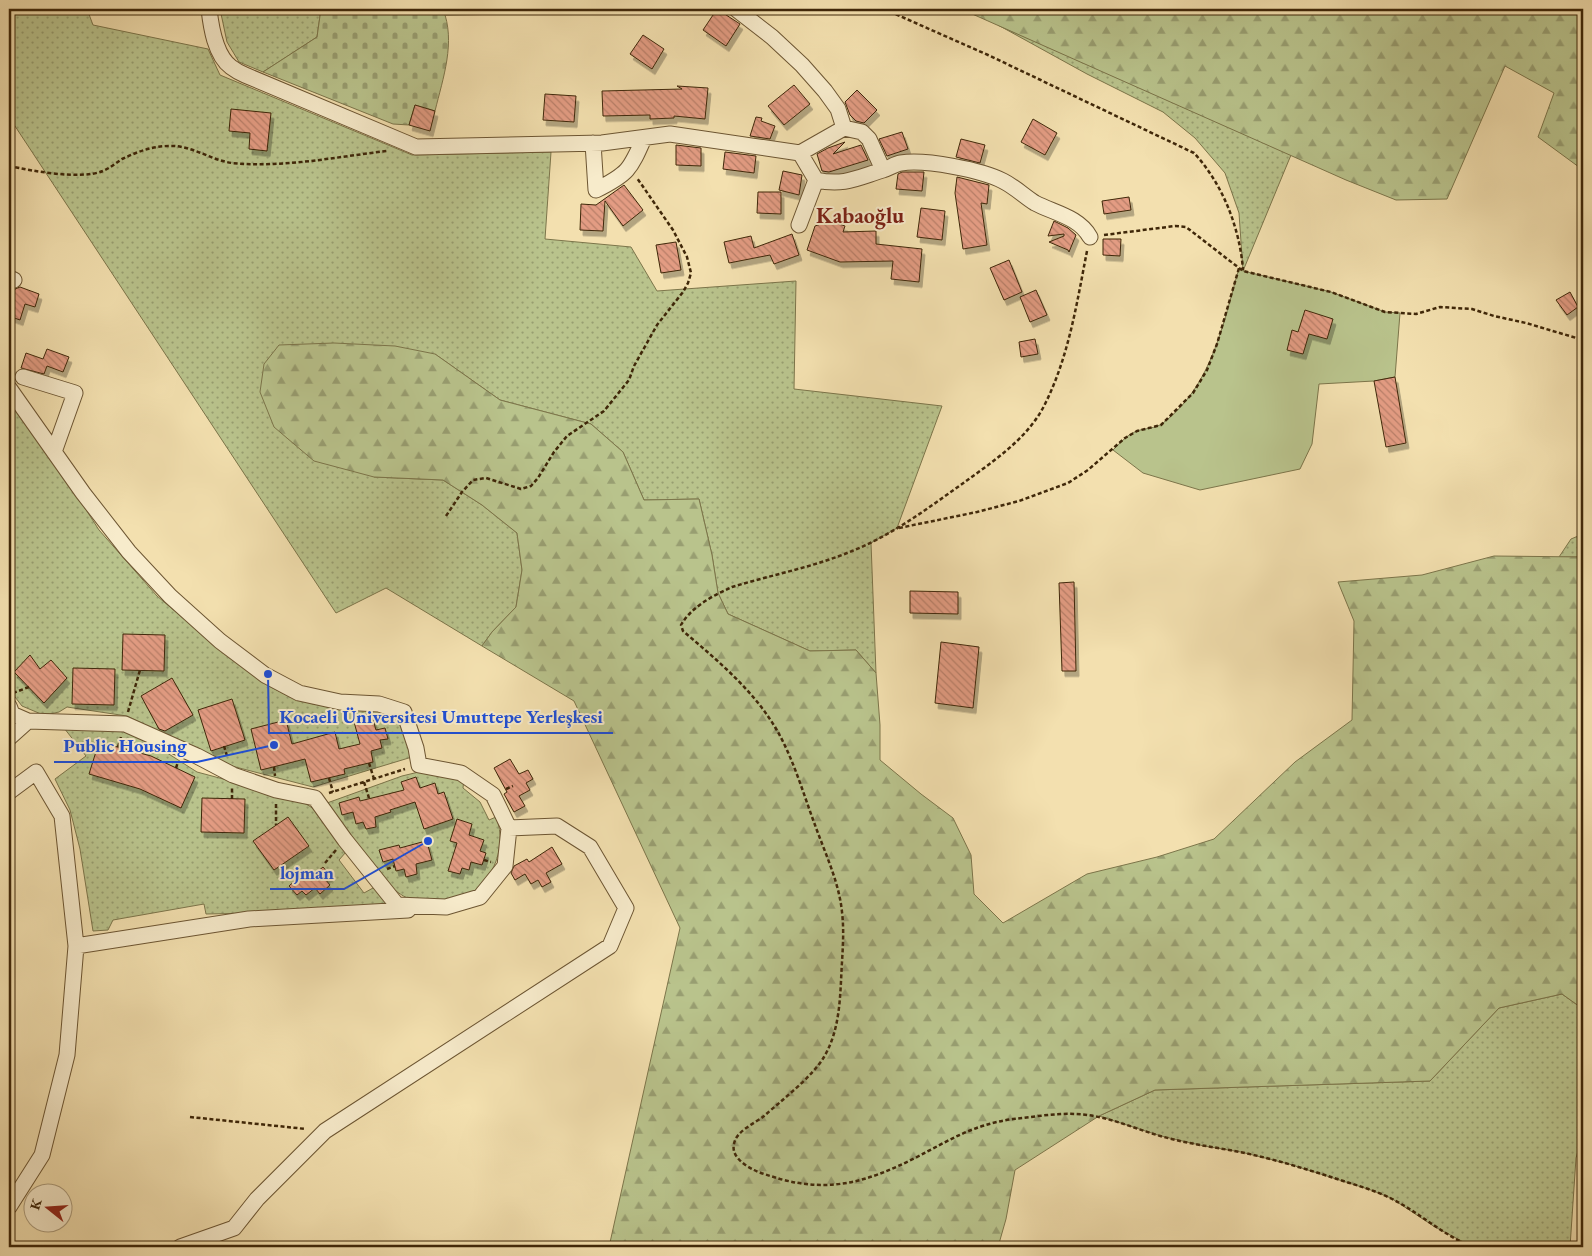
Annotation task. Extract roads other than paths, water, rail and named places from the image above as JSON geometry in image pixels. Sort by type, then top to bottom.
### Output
[{"type":"street","points":[[209,9],[210,23],[219,51],[231,67],[245,75],[416,147],[593,143],[670,134],[800,153],[844,128],[862,132],[869,139],[883,170]]},
{"type":"street","points":[[736,9],[772,37],[802,65],[838,109],[844,128]]},
{"type":"street","points":[[593,143],[596,190],[618,178],[630,168],[644,138]]},
{"type":"street","points":[[800,153],[816,180]]},
{"type":"street","points":[[816,180],[844,182],[900,163],[941,164],[986,174],[1003,181],[1035,203],[1068,218],[1087,230],[1090,236]]},
{"type":"street","points":[[799,225],[816,180]]},
{"type":"street","points":[[23,377],[75,393],[54,452]]},
{"type":"street","points":[[9,388],[128,552],[170,596],[220,641],[265,675],[299,693],[340,702],[379,704],[404,712],[416,748],[419,765],[461,773],[493,795],[509,828],[505,866],[480,897],[446,907],[249,920],[76,946]]},
{"type":"street","points":[[9,706],[12,714],[28,721],[125,724],[197,756],[233,775],[276,790],[315,798],[345,840],[397,905],[446,907]]},
{"type":"street","points":[[9,738],[28,721]]},
{"type":"street","points":[[9,792],[36,772],[62,816],[76,946],[67,1055],[42,1155],[9,1207]]},
{"type":"street","points":[[180,1247],[234,1228],[257,1199],[325,1131],[610,946],[626,908],[590,847],[557,826],[509,828]]},
{"type":"place","name":"Kocaeli Üniversitesi Umuttepe Yerleşkesi","points":[[268,674]]},
{"type":"place","name":"Public Housing","points":[[274,745]]},
{"type":"place","name":"lojman","points":[[428,841]]},
{"type":"district","name":"Kabaoğlu","points":[[860,215]]}]
